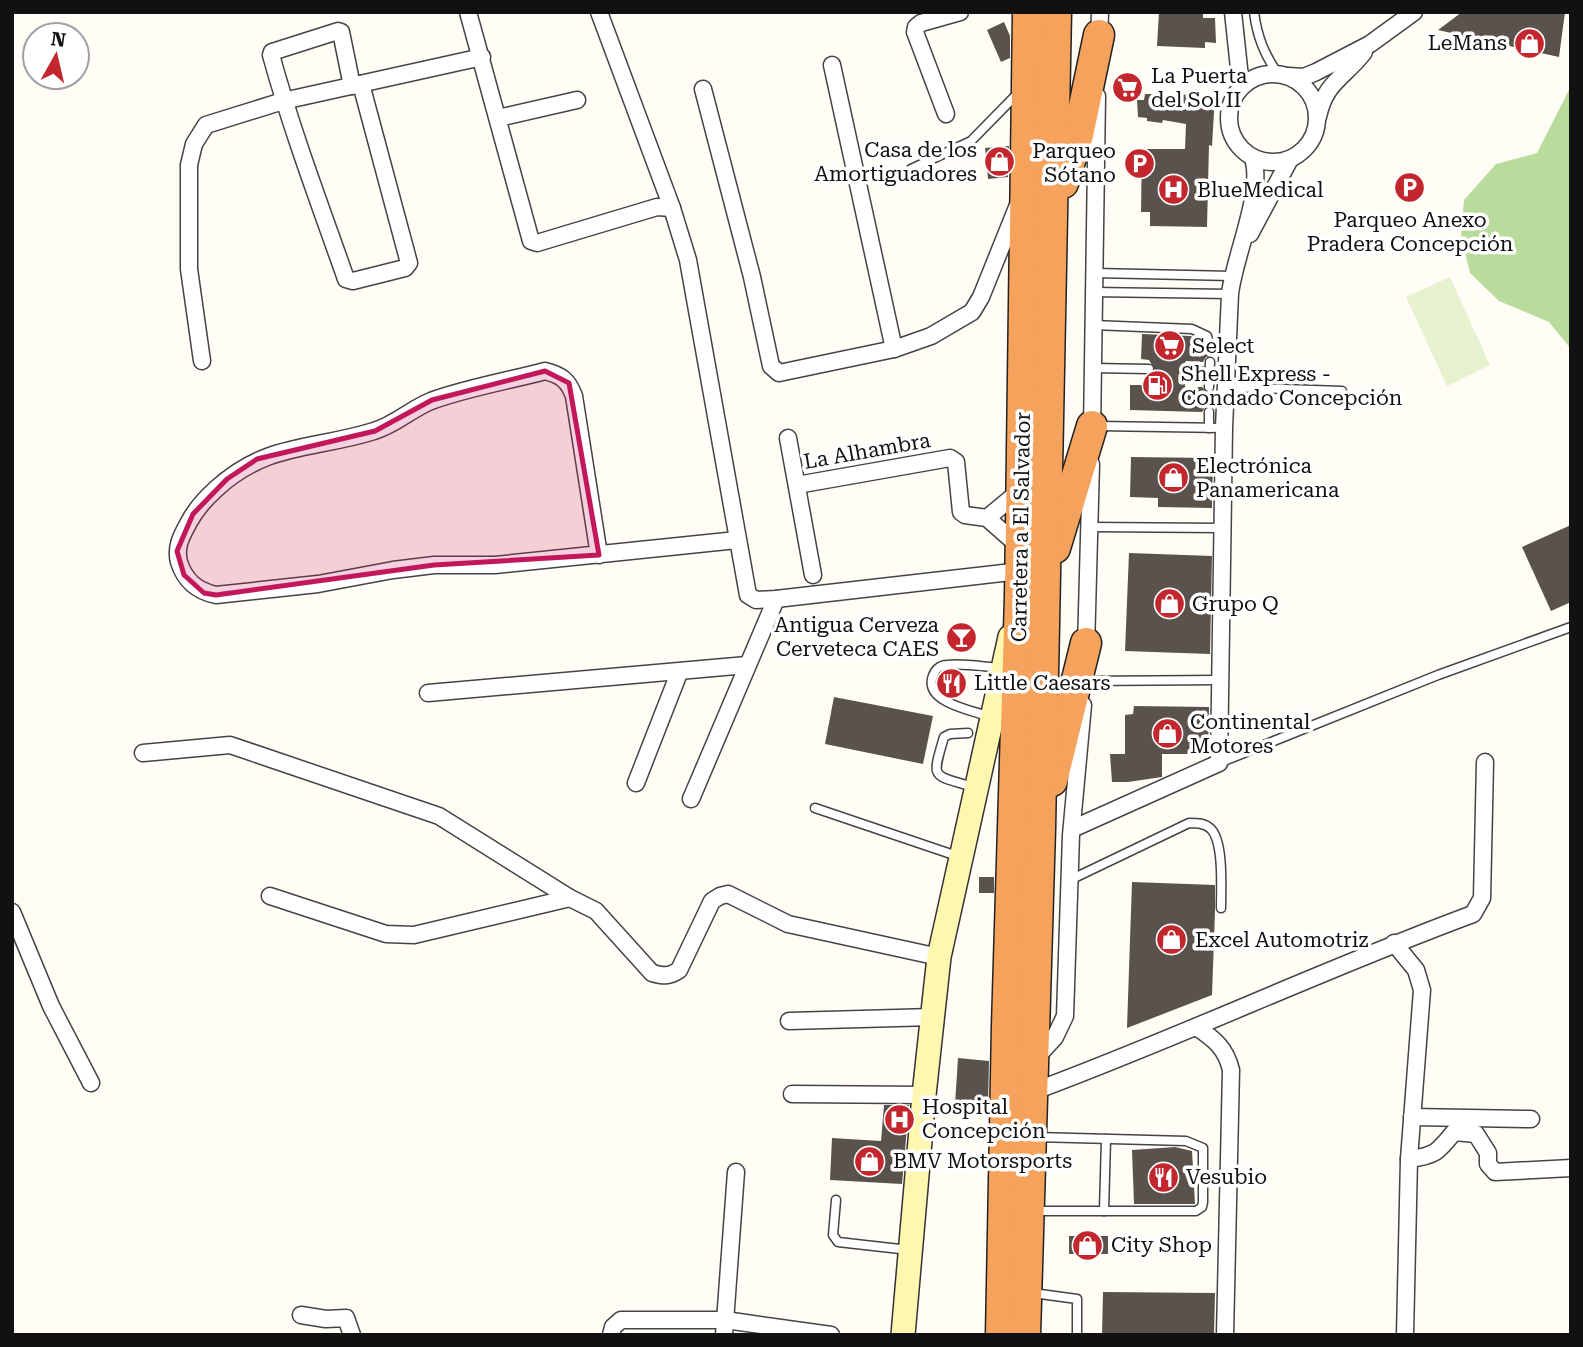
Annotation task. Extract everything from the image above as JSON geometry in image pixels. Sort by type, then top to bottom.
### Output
[{"type":"highway","name":"Carretera a El Salvador","points":[[1024,1335],[1031,1136],[1023,1096],[1033,1062],[1040,829],[1022,489],[1013,246],[1026,184],[1028,12]]},
{"type":"highway","name":"Carretera a El Salvador","points":[[1001,1335],[1023,1096],[1004,718],[1027,574],[1054,213],[1056,12]]},
{"type":"highway","points":[[1054,213],[1078,135],[1100,24]]},
{"type":"highway","points":[[1027,574],[1092,426]]},
{"type":"highway","points":[[1040,829],[1086,643]]},
{"type":"street","points":[[468,12],[531,241],[534,243],[657,208],[672,208]]},
{"type":"street","points":[[599,12],[672,208],[688,260],[748,595],[756,600],[776,599],[1027,574],[1003,668],[1004,718],[976,788],[939,957],[903,1335]]},
{"type":"street","points":[[946,114],[915,32],[917,24],[960,12]]},
{"type":"street","points":[[1233,12],[1241,87]]},
{"type":"street","points":[[1370,44],[1321,100],[1310,143],[1301,152],[1278,162],[1253,158],[1238,146],[1228,122],[1229,109],[1241,87],[1258,76],[1304,77],[1370,44],[1414,12]]},
{"type":"street","points":[[1033,1062],[1055,1037],[1065,1016],[1072,829],[1086,643],[1100,24]]},
{"type":"street","points":[[336,31],[341,32],[409,263],[405,268],[353,281],[346,279],[284,101],[272,52],[336,31]]},
{"type":"street","points":[[202,361],[190,269],[189,165],[194,144],[205,125],[284,101],[482,57]]},
{"type":"street","points":[[832,65],[894,349]]},
{"type":"street","points":[[1281,75],[1298,81],[1309,92],[1315,105],[1317,120]]},
{"type":"street","points":[[703,89],[752,278],[771,366],[779,373],[894,349],[931,336],[972,312],[1013,246]]},
{"type":"street","points":[[498,118],[577,100]]},
{"type":"street","points":[[1241,252],[1257,175],[1253,158]]},
{"type":"street","points":[[1072,829],[1219,764],[1222,528],[1216,428],[1218,387],[1232,276],[1241,252],[1290,159]]},
{"type":"street","points":[[599,555],[574,396],[569,383],[558,374],[545,371],[432,400],[375,431],[257,459],[227,479],[193,514],[180,538],[177,551],[184,575],[192,585],[204,593],[216,595],[318,584],[434,565],[495,565],[599,555],[737,540]]},
{"type":"street","points":[[788,438],[797,485]]},
{"type":"street","name":"La Alhambra","points":[[813,575],[797,485],[950,458],[956,462],[961,512],[987,518],[1027,574]]},
{"type":"street","points":[[987,518],[1022,489]]},
{"type":"street","points":[[691,799],[776,599]]},
{"type":"street","points":[[428,693],[680,673],[747,665]]},
{"type":"street","points":[[636,783],[680,673]]},
{"type":"street","points":[[143,753],[230,745],[439,816],[570,898],[596,911],[652,973],[664,976],[679,970],[712,901],[728,894],[788,924],[939,957]]},
{"type":"street","points":[[1023,1096],[1196,1027],[1394,943],[1473,914],[1482,898],[1485,762]]},
{"type":"street","points":[[270,896],[386,934],[414,934],[570,898]]},
{"type":"street","points":[[12,912],[51,1006],[91,1083]]},
{"type":"street","points":[[1394,943],[1416,970],[1422,990],[1409,1158],[1405,1335]]},
{"type":"street","points":[[789,1021],[933,1017]]},
{"type":"street","points":[[1196,1027],[1222,1047],[1231,1070],[1225,1335]]},
{"type":"street","points":[[792,1094],[924,1096]]},
{"type":"street","points":[[1412,1117],[1531,1119]]},
{"type":"street","points":[[1409,1158],[1428,1157],[1437,1153],[1454,1132],[1464,1131],[1476,1134],[1488,1153],[1488,1164],[1495,1172],[1571,1168]]},
{"type":"street","points":[[725,1327],[736,1172]]},
{"type":"street","points":[[301,1315],[326,1319],[345,1318],[352,1335]]},
{"type":"street","points":[[611,1335],[613,1327],[621,1320],[831,1335]]},
{"type":"lane","points":[[1254,12],[1257,34],[1265,56],[1281,75]]},
{"type":"lane","points":[[911,169],[971,141],[1026,85]]},
{"type":"lane","points":[[1094,273],[1232,276]]},
{"type":"lane","points":[[1093,292],[1230,294]]},
{"type":"lane","points":[[1093,325],[1192,329],[1207,336],[1210,346]]},
{"type":"lane","points":[[1186,371],[1210,367],[1218,387],[1342,391]]},
{"type":"lane","points":[[1091,368],[1149,369]]},
{"type":"lane","points":[[1092,426],[1216,428],[1209,412]]},
{"type":"lane","points":[[1089,527],[1222,528]]},
{"type":"lane","points":[[1219,764],[1438,675],[1571,627]]},
{"type":"lane","points":[[1003,668],[946,664],[934,672],[933,691],[940,698],[1004,718]]},
{"type":"lane","points":[[1084,681],[1220,680]]},
{"type":"lane","points":[[968,733],[944,737],[936,772],[941,778],[976,788]]},
{"type":"lane","points":[[815,808],[960,857]]},
{"type":"lane","points":[[1070,880],[1189,823],[1200,823],[1211,829],[1219,844],[1222,908]]},
{"type":"lane","points":[[1029,1211],[1196,1211],[1202,1207],[1203,1202],[1203,1148],[1198,1144],[1186,1141],[1031,1136]]},
{"type":"lane","points":[[1104,1211],[1106,1139]]},
{"type":"lane","points":[[836,1200],[833,1236],[838,1242],[912,1250]]},
{"type":"lane","points":[[1026,1292],[1077,1299],[1077,1335]]},
{"type":"highlighted area","points":[[545,371],[569,383],[599,555],[434,565],[216,595],[204,593],[184,575],[177,551],[193,514],[227,479],[257,459],[375,431],[432,400]]},
{"type":"green space","points":[[1571,86],[1571,349],[1549,322],[1499,301],[1470,273],[1461,236],[1464,200],[1496,164],[1537,153]]},
{"type":"green space","points":[[1450,277],[1490,365],[1447,386],[1406,297]]},
{"type":"building","points":[[1159,12],[1203,12],[1203,18],[1215,18],[1216,43],[1205,42],[1205,48],[1157,46]]},
{"type":"building","name":"LeMans","points":[[1462,12],[1565,12],[1559,57],[1438,30]]},
{"type":"building","points":[[1004,22],[1010,36],[1010,58],[1001,62],[987,30]]},
{"type":"building","points":[[1145,94],[1215,95],[1212,146],[1209,145],[1207,227],[1150,226],[1150,212],[1141,212],[1142,149],[1185,149],[1186,124],[1163,120],[1162,123],[1147,121],[1147,118],[1138,117],[1137,100],[1144,100]]},
{"type":"building","name":"Casa de los Amortiguadores","points":[[1009,146],[1008,177],[988,179],[985,148]]},
{"type":"building","name":"Shell Express - Condado Concepción","points":[[1142,334],[1190,336],[1197,338],[1196,346],[1203,346],[1206,352],[1212,353],[1212,356],[1206,357],[1203,362],[1186,361],[1180,371],[1186,378],[1185,387],[1202,387],[1208,393],[1214,390],[1214,408],[1206,406],[1202,412],[1130,410],[1130,385],[1148,385],[1148,376],[1155,370],[1149,360],[1141,359]]},
{"type":"building","name":"Electrónica Panamericana","points":[[1131,457],[1213,458],[1212,508],[1158,507],[1158,498],[1130,497]]},
{"type":"building","points":[[1571,525],[1571,602],[1551,611],[1522,547]]},
{"type":"building","name":"Grupo Q","points":[[1129,553],[1212,556],[1210,654],[1125,651]]},
{"type":"building","points":[[834,697],[933,716],[923,764],[825,744]]},
{"type":"building","name":"Continental Motores","points":[[1134,706],[1209,707],[1208,754],[1162,754],[1162,777],[1112,782],[1110,754],[1125,754],[1125,715],[1133,714]]},
{"type":"building","points":[[979,877],[994,877],[994,893],[979,893]]},
{"type":"building","name":"Excel Automotriz","points":[[1132,882],[1215,885],[1215,911],[1212,995],[1127,1028]]},
{"type":"building","points":[[958,1058],[989,1061],[988,1108],[955,1105]]},
{"type":"building","name":"BMV Motorsports","points":[[884,1105],[909,1105],[902,1184],[830,1180],[832,1138],[881,1141]]},
{"type":"building","name":"Vesubio","points":[[1175,1147],[1192,1151],[1195,1204],[1134,1204],[1132,1150]]},
{"type":"building","name":"City Shop","points":[[1069,1236],[1108,1236],[1108,1254],[1069,1254]]},
{"type":"building","points":[[1103,1292],[1215,1293],[1214,1335],[1102,1335]]},
{"type":"place","name":"LeMans","points":[[1530,43]]},
{"type":"place","name":"La Puerta del Sol II","points":[[1128,88]]},
{"type":"place","name":"Casa de los Amortiguadores","points":[[1000,162]]},
{"type":"place","name":"Parqueo Sótano","points":[[1139,163]]},
{"type":"place","name":"Parqueo Anexo Pradera Concepción","points":[[1410,188]]},
{"type":"place","name":"BlueMedical","points":[[1174,190]]},
{"type":"place","name":"Select","points":[[1169,346]]},
{"type":"place","name":"Shell Express - Condado Concepción","points":[[1158,386]]},
{"type":"place","name":"Electrónica Panamericana","points":[[1173,478]]},
{"type":"place","name":"Grupo Q","points":[[1169,604]]},
{"type":"place","name":"Antigua Cerveza Cerveteca CAES","points":[[962,637]]},
{"type":"place","name":"Little Caesars","points":[[951,683]]},
{"type":"place","name":"Continental Motores","points":[[1167,734]]},
{"type":"place","name":"Excel Automotriz","points":[[1172,940]]},
{"type":"place","name":"Hospital Concepción","points":[[899,1119]]},
{"type":"place","name":"BMV Motorsports","points":[[870,1161]]},
{"type":"place","name":"Vesubio","points":[[1163,1177]]},
{"type":"place","name":"City Shop","points":[[1088,1245]]}]
